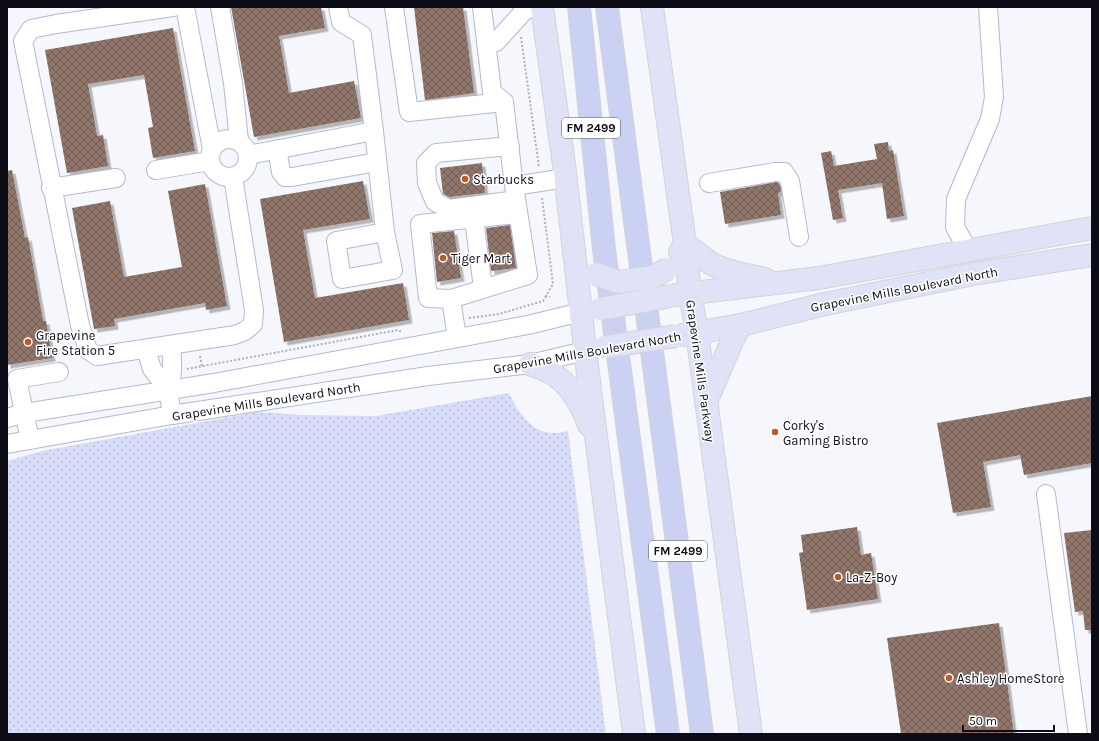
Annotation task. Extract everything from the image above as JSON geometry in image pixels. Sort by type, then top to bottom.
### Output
[{"type":"highway","name":"FM 2499","points":[[579,7],[604,249],[668,734]]},
{"type":"highway","name":"FM 2499","points":[[607,7],[702,734]]},
{"type":"main road","points":[[542,7],[566,178],[574,250],[591,311],[595,349],[598,452],[634,734]]},
{"type":"main road","name":"Grapevine Mills Parkway","points":[[652,7],[685,244],[680,294],[686,335],[706,403],[750,734]]},
{"type":"main road","name":"Grapevine Mills Boulevard North","points":[[591,311],[680,294],[819,278],[1092,228]]},
{"type":"main road","points":[[574,250],[596,274],[619,282],[653,277],[667,269],[685,244],[711,263],[732,272],[779,283]]},
{"type":"main road","points":[[968,250],[973,274]]},
{"type":"main road","name":"Grapevine Mills Boulevard North","points":[[595,349],[741,325],[825,304],[973,274],[1092,255]]},
{"type":"main road","points":[[706,403],[733,339],[741,325]]},
{"type":"main road","points":[[530,364],[555,375],[570,387],[585,413],[598,452]]},
{"type":"street","points":[[174,7],[31,29],[23,41],[80,325],[88,350],[97,356],[235,335],[245,331],[253,324],[254,310],[233,177]]},
{"type":"street","points":[[185,7],[215,171],[223,176],[233,177],[240,174],[245,169],[248,162],[244,148],[220,7]]},
{"type":"street","points":[[338,7],[341,22],[362,35],[385,232]]},
{"type":"street","points":[[394,7],[409,112],[504,102]]},
{"type":"street","points":[[482,7],[492,92],[504,102],[516,200],[528,275],[451,299],[428,298],[420,224],[474,219],[516,200],[566,178]]},
{"type":"street","points":[[486,43],[496,42],[525,10],[539,7]]},
{"type":"street","points":[[968,250],[955,227],[956,199],[990,119],[994,97],[988,7]]},
{"type":"street","points":[[156,170],[211,155],[219,141],[229,138],[244,148],[277,149],[374,131]]},
{"type":"street","points":[[510,146],[436,153],[426,163],[427,183],[435,202],[449,209],[516,200]]},
{"type":"street","points":[[277,149],[281,172],[285,177],[377,162]]},
{"type":"street","points":[[709,183],[775,172],[784,172],[790,181],[799,237]]},
{"type":"street","points":[[52,188],[116,178]]},
{"type":"street","points":[[474,219],[483,288]]},
{"type":"street","points":[[451,299],[457,338]]},
{"type":"street","name":"Grapevine Mills Boulevard North","points":[[7,418],[25,413],[214,382],[457,338],[591,311]]},
{"type":"street","points":[[170,345],[172,362],[171,381],[168,389],[172,415]]},
{"type":"street","points":[[146,349],[152,369],[168,389]]},
{"type":"street","name":"Grapevine Mills Boulevard North","points":[[7,444],[172,415],[428,376],[530,364],[595,349]]},
{"type":"street","points":[[30,440],[17,379],[59,372]]},
{"type":"street","points":[[1046,494],[1078,734]]},
{"type":"path","points":[[520,34],[539,170]]},
{"type":"path","points":[[469,318],[499,314],[543,301],[553,284],[542,198]]},
{"type":"path","points":[[546,296],[550,297]]},
{"type":"path","points":[[184,369],[398,330],[405,332]]},
{"type":"shaded area","points":[[509,393],[521,414],[539,430],[557,433],[568,431],[606,734],[7,734],[7,461],[42,451],[257,412],[303,415],[376,416]]},
{"type":"building","points":[[231,7],[321,7],[325,28],[279,36],[289,93],[354,81],[361,118],[254,137]]},
{"type":"building","points":[[414,7],[463,7],[474,93],[425,100]]},
{"type":"building","points":[[173,28],[195,151],[153,158],[148,128],[153,127],[144,75],[88,84],[97,136],[103,135],[108,166],[67,173],[45,50]]},
{"type":"building","points":[[888,142],[889,151],[893,150],[904,216],[887,219],[882,183],[838,190],[843,218],[833,220],[821,153],[831,151],[834,166],[877,159],[874,144]]},
{"type":"building","points":[[482,163],[485,193],[449,197],[443,194],[440,168]]},
{"type":"building","points":[[12,170],[25,238],[28,237],[43,321],[46,321],[52,358],[7,365],[7,171]]},
{"type":"building","points":[[363,181],[370,219],[303,230],[315,298],[403,283],[409,320],[284,342],[260,199]]},
{"type":"building","points":[[776,182],[780,185],[781,192],[778,193],[781,215],[725,224],[720,192]]},
{"type":"building","points":[[205,184],[227,306],[206,310],[205,303],[114,319],[115,326],[94,329],[72,208],[110,201],[124,277],[182,267],[168,191]]},
{"type":"building","points":[[510,225],[516,268],[491,271],[486,228]]},
{"type":"building","points":[[454,231],[461,278],[437,282],[432,233]]},
{"type":"building","points":[[1092,396],[1092,463],[1024,475],[1020,455],[983,462],[991,507],[953,513],[937,423]]},
{"type":"building","name":"La-Z-Boy","points":[[857,527],[861,555],[871,553],[878,599],[807,610],[799,553],[803,552],[801,535]]},
{"type":"building","points":[[1092,530],[1092,630],[1085,630],[1083,611],[1075,612],[1064,533]]},
{"type":"building","name":"Ashley HomeStore","points":[[999,623],[1014,734],[901,734],[887,638]]},
{"type":"place","name":"Starbucks","points":[[465,179]]},
{"type":"place","name":"Tiger Mart","points":[[443,258]]},
{"type":"place","name":"Grapevine Fire Station 5","points":[[28,342]]},
{"type":"place","name":"Corky's Gaming Bistro","points":[[775,432]]},
{"type":"place","name":"La-Z-Boy","points":[[838,577]]},
{"type":"place","name":"Ashley HomeStore","points":[[949,678]]}]
